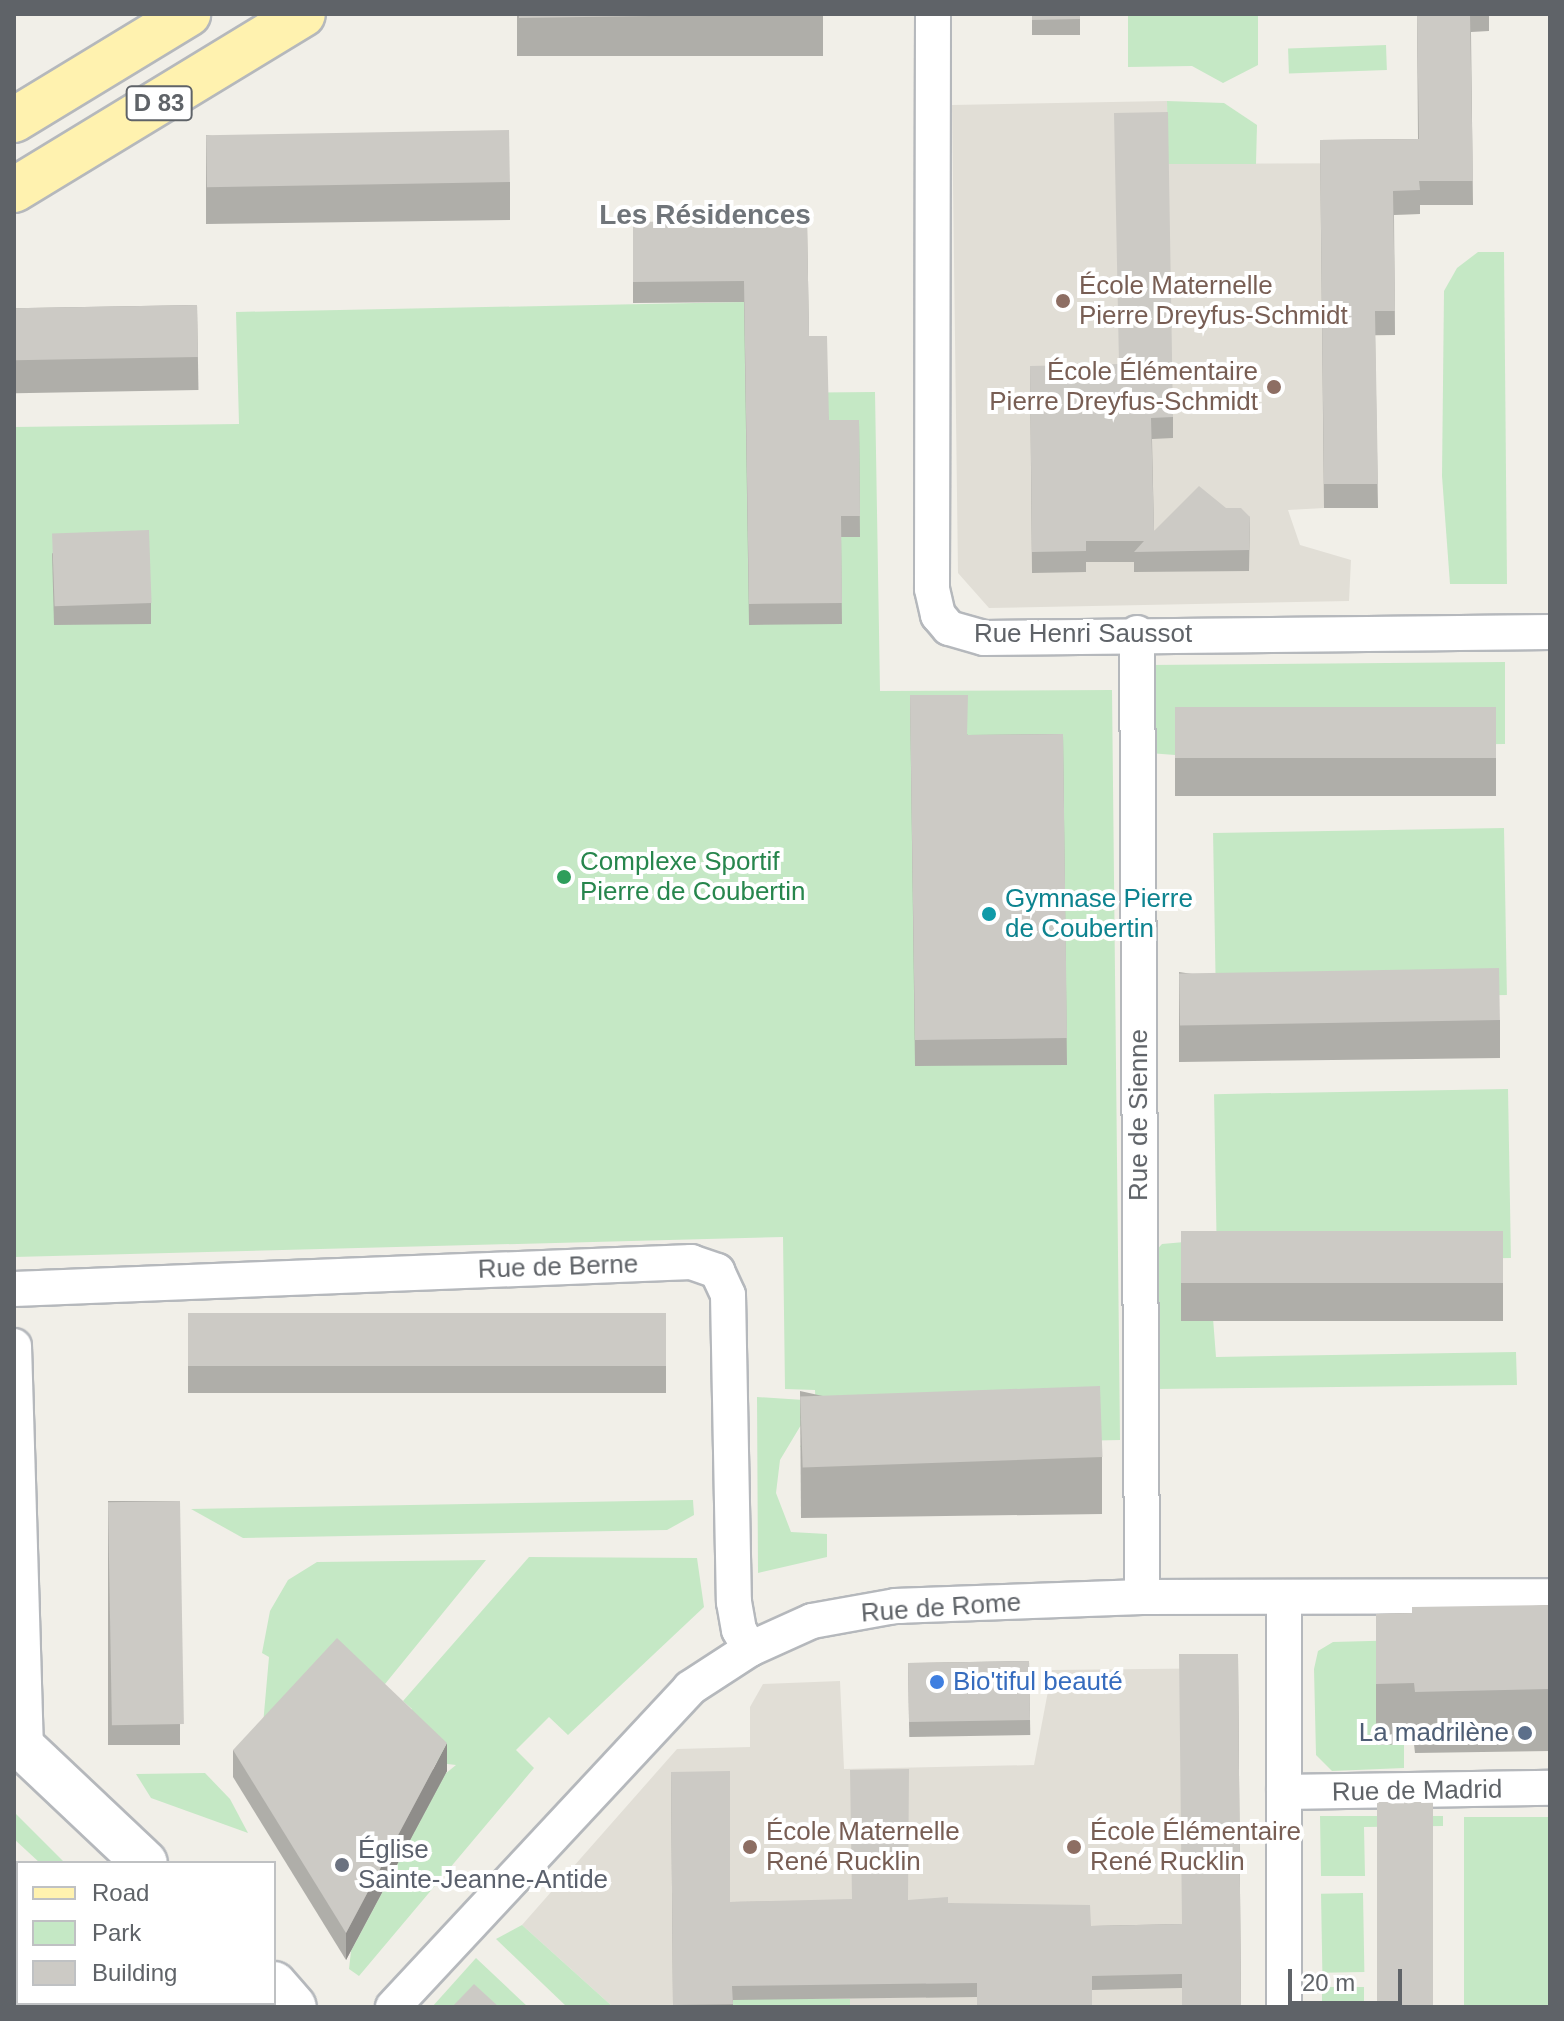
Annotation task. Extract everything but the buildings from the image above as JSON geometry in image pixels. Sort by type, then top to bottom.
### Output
[{"type":"main road","name":"D 83","points":[[14,120],[188,14]]},
{"type":"main road","name":"D 83","points":[[14,190],[303,14]]},
{"type":"street","name":"Rue Henri Saussot","points":[[933,14],[932,589],[938,615],[949,628],[984,638],[1137,633],[1550,632]]},
{"type":"street","name":"Rue de Sienne","points":[[1137,633],[1142,1597]]},
{"type":"street","name":"Rue de Berne","points":[[14,1289],[691,1262],[717,1271],[728,1295],[734,1602],[739,1630],[750,1649]]},
{"type":"street","points":[[14,1346],[20,1745],[143,1861]]},
{"type":"street","name":"Rue de Rome","points":[[393,2007],[690,1688],[750,1649],[812,1621],[895,1606],[1142,1597],[1550,1596]]},
{"type":"street","points":[[1284,1597],[1284,2007]]},
{"type":"street","name":"Rue de Madrid","points":[[1284,1792],[1550,1788]]},
{"type":"street","points":[[276,1986],[294,2007]]},
{"type":"shaded area","name":"École Maternelle Pierre Dreyfus-Schmidt","points":[[1167,101],[1169,164],[1419,163],[1420,214],[1375,215],[1394,243],[1395,335],[1375,336],[1324,508],[1288,510],[1300,545],[1351,560],[1349,601],[989,608],[958,573],[952,105]]},
{"type":"shaded area","points":[[1238,1668],[1241,2007],[613,2007],[522,1925],[677,1749],[750,1747],[750,1707],[763,1684],[840,1681],[844,1769],[1034,1765],[1052,1670]]},
{"type":"green space","points":[[1128,14],[1258,14],[1258,65],[1223,83],[1192,66],[1128,67]]},
{"type":"green space","points":[[1386,45],[1387,70],[1289,73],[1288,48]]},
{"type":"green space","points":[[1167,101],[1224,103],[1257,125],[1256,164],[1168,164]]},
{"type":"green space","points":[[1478,252],[1504,252],[1507,584],[1450,584],[1442,476],[1444,291],[1457,268]]},
{"type":"green space","name":"Complexe Sportif Pierre de Coubertin","points":[[745,302],[746,393],[875,392],[880,691],[1112,690],[1120,1440],[800,1447],[816,1415],[815,1390],[785,1389],[783,1237],[14,1257],[14,427],[239,424],[236,312]]},
{"type":"green space","points":[[1505,662],[1505,744],[1176,748],[1175,755],[1149,753],[1148,665]]},
{"type":"green space","points":[[1504,828],[1507,995],[1216,1000],[1213,833]]},
{"type":"green space","points":[[1508,1089],[1511,1258],[1217,1263],[1214,1094]]},
{"type":"green space","points":[[1207,1240],[1216,1357],[1516,1352],[1517,1385],[1155,1389],[1153,1254],[1162,1244]]},
{"type":"green space","points":[[757,1397],[804,1400],[804,1420],[780,1460],[776,1493],[791,1532],[827,1534],[827,1557],[758,1573]]},
{"type":"green space","points":[[693,1500],[694,1515],[667,1530],[243,1538],[191,1509]]},
{"type":"green space","points":[[529,1557],[697,1558],[704,1607],[568,1735],[549,1717],[516,1750],[534,1768],[359,1976],[349,1969],[351,1951],[445,1774],[456,1765],[439,1763],[397,1724],[412,1709],[403,1701]]},
{"type":"green space","points":[[486,1560],[385,1684],[261,1747],[269,1657],[262,1653],[270,1611],[288,1580],[317,1562]]},
{"type":"green space","points":[[1550,1636],[1404,1744],[1404,1768],[1332,1771],[1316,1755],[1314,1669],[1318,1651],[1333,1642]]},
{"type":"green space","points":[[205,1773],[230,1799],[248,1833],[151,1798],[136,1774]]},
{"type":"green space","points":[[14,1812],[63,1861],[38,1861],[14,1839]]},
{"type":"green space","points":[[1320,1816],[1443,1816],[1443,1826],[1364,1827],[1365,1876],[1321,1876]]},
{"type":"green space","points":[[1464,1817],[1550,1817],[1550,2007],[1464,2007]]},
{"type":"green space","points":[[1363,1893],[1364,1972],[1322,1973],[1321,1894]]},
{"type":"green space","points":[[522,1925],[613,2007],[567,2007],[496,1939]]},
{"type":"green space","points":[[476,1958],[528,2007],[432,2007]]},
{"type":"green space","points":[[1322,1987],[1364,1987],[1364,2007],[1322,2007]]},
{"type":"green space","points":[[732,1999],[850,1999],[850,2007],[732,2007]]},
{"type":"place","name":"École Maternelle Pierre Dreyfus-Schmidt","points":[[1063,301]]},
{"type":"place","name":"École Élémentaire Pierre Dreyfus-Schmidt","points":[[1274,387]]},
{"type":"place","name":"Complexe Sportif Pierre de Coubertin","points":[[564,877]]},
{"type":"place","name":"Gymnase Pierre de Coubertin","points":[[989,914]]},
{"type":"place","name":"Bio'tiful beauté","points":[[937,1682]]},
{"type":"place","name":"La madrilène","points":[[1525,1733]]},
{"type":"place","name":"École Maternelle René Rucklin","points":[[750,1847]]},
{"type":"place","name":"École Élémentaire René Rucklin","points":[[1074,1847]]},
{"type":"place","name":"Église Sainte-Jeanne-Antide","points":[[342,1865]]},
{"type":"district","name":"Les Résidences","points":[[705,215]]}]
